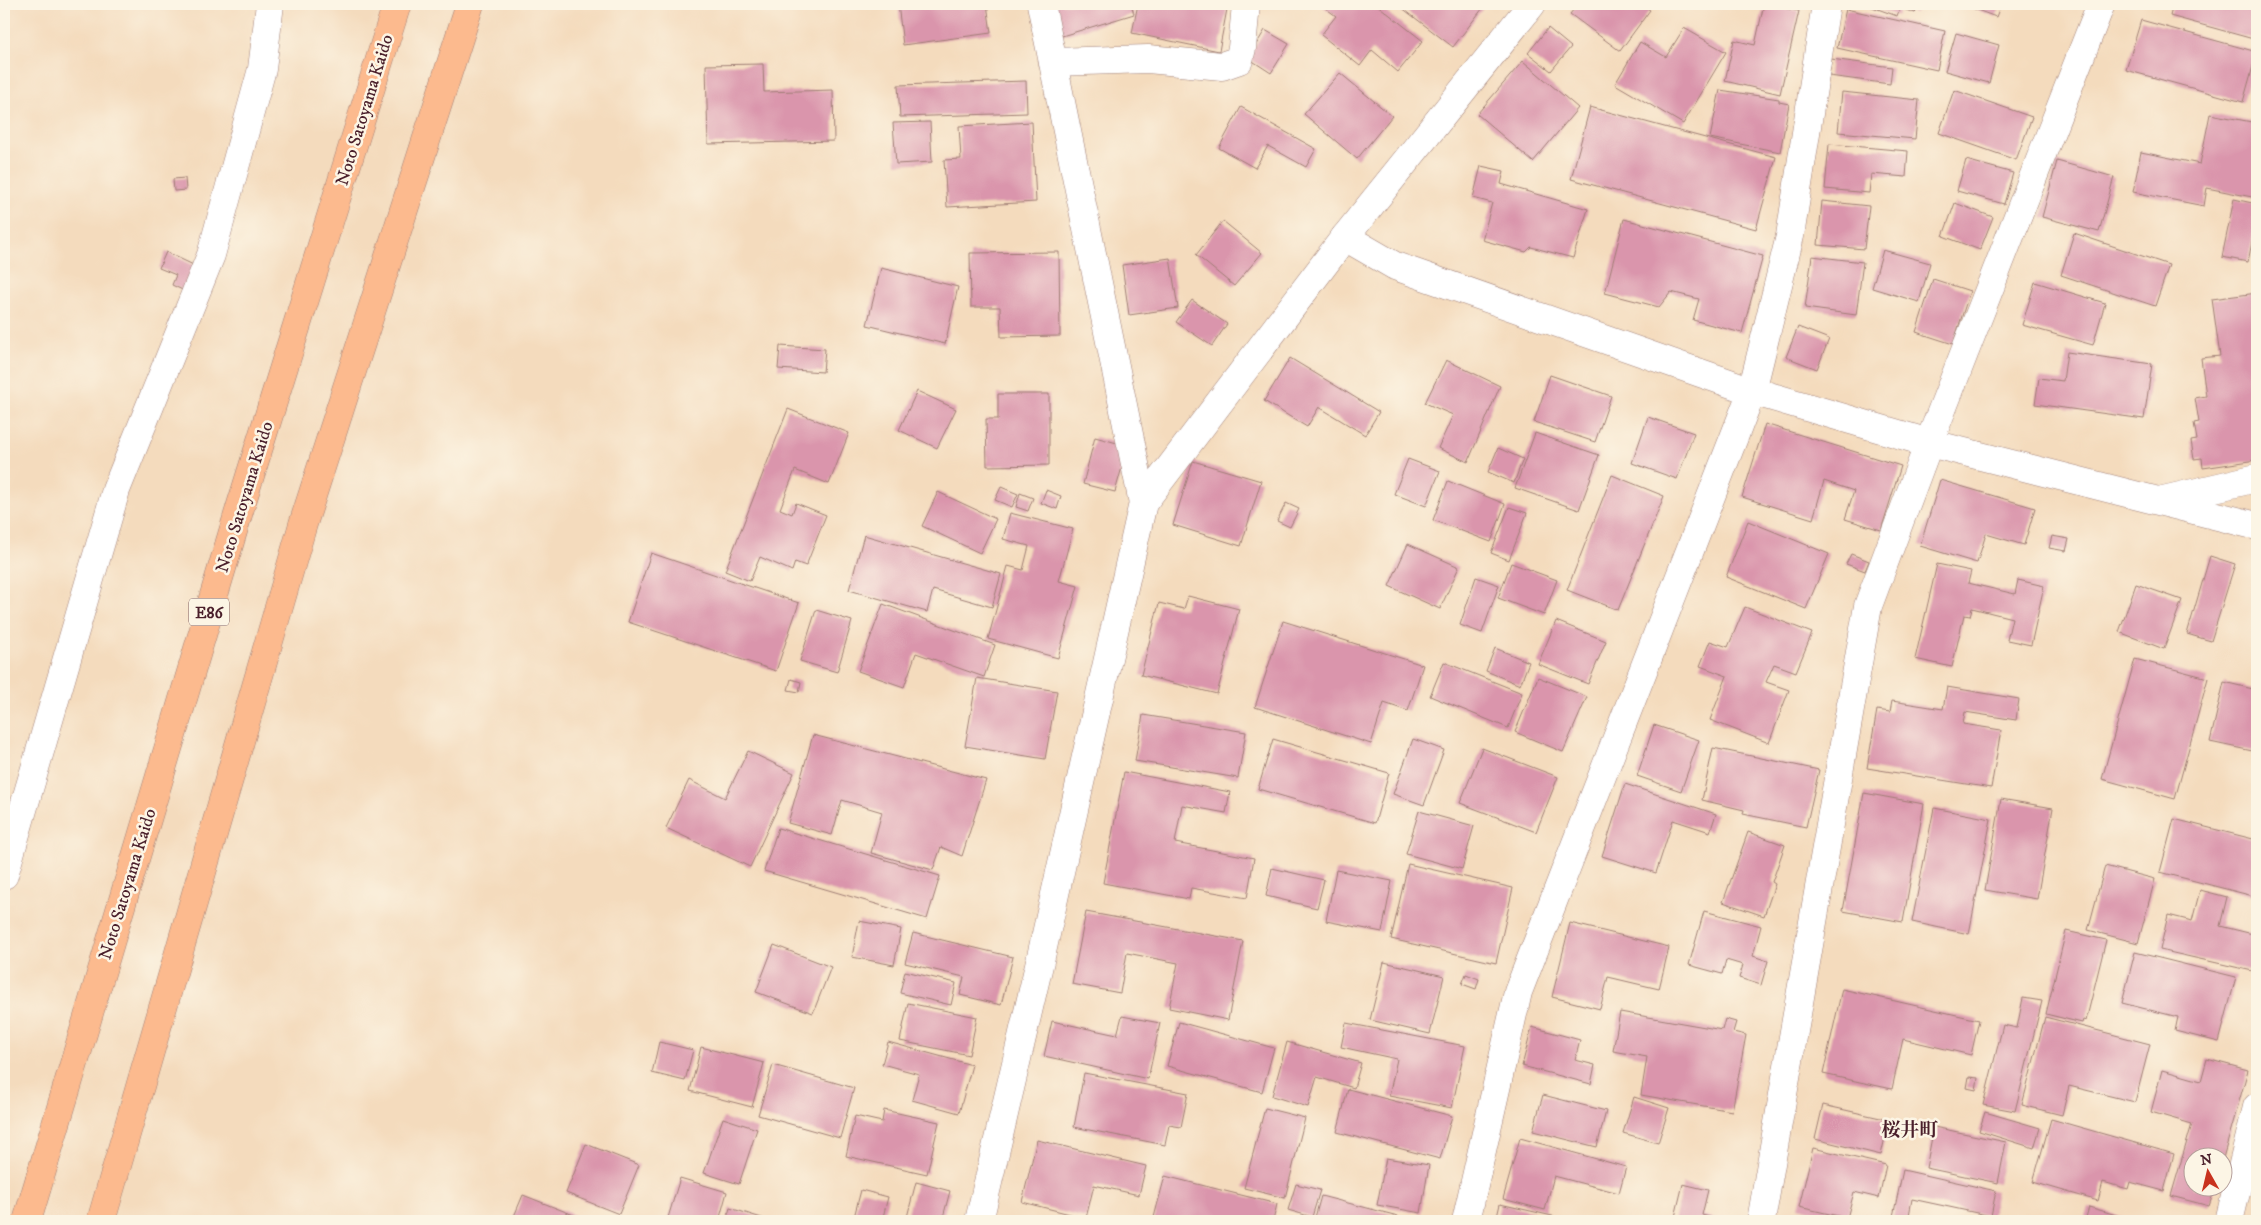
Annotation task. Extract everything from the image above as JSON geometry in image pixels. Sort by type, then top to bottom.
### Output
[{"type":"highway","name":"Noto Satoyama Kaido","points":[[28,1221],[240,508],[396,4]]},
{"type":"highway","points":[[101,1221],[304,524],[470,4]]},
{"type":"street","points":[[4,875],[116,490],[211,255],[262,69],[270,4]]},
{"type":"street","points":[[979,1221],[1045,942],[1143,504],[1040,4]]},
{"type":"street","points":[[1053,62],[1148,59],[1222,66],[1239,60],[1246,4]]},
{"type":"street","points":[[1143,504],[1345,237],[1532,4]]},
{"type":"street","points":[[1466,1221],[1518,992],[1752,391],[1790,236],[1826,4]]},
{"type":"street","points":[[1760,1221],[1868,606],[1928,443],[2101,4]]},
{"type":"street","points":[[1345,237],[1396,266],[1752,391],[1928,443],[2257,526]]},
{"type":"street","points":[[2160,501],[2257,478]]},
{"type":"street","points":[[2229,1221],[2257,1107]]},
{"type":"building","points":[[898,4],[987,4],[991,33],[903,45]]},
{"type":"building","points":[[1052,4],[1131,4],[1134,14],[1062,36]]},
{"type":"building","points":[[1138,4],[1228,4],[1219,51],[1132,33]]},
{"type":"building","points":[[1320,4],[1376,4],[1423,41],[1398,72],[1372,50],[1360,66],[1321,35],[1336,16]]},
{"type":"building","points":[[1397,4],[1486,4],[1453,47]]},
{"type":"building","points":[[1578,4],[1641,4],[1650,10],[1620,51],[1570,14]]},
{"type":"building","points":[[1764,4],[1799,11],[1780,94],[1725,81],[1734,40],[1755,45]]},
{"type":"building","points":[[1864,4],[1918,4],[1915,13],[1900,8],[1897,16]]},
{"type":"building","points":[[1961,4],[2001,4],[1996,17]]},
{"type":"building","points":[[2173,4],[2257,4],[2257,40],[2170,16]]},
{"type":"building","points":[[1846,9],[1945,31],[1937,70],[1837,48]]},
{"type":"building","points":[[2141,20],[2257,52],[2243,102],[2126,70]]},
{"type":"building","points":[[1548,28],[1571,47],[1551,71],[1528,53]]},
{"type":"building","points":[[1684,28],[1726,52],[1683,124],[1615,84],[1640,42],[1666,57]]},
{"type":"building","points":[[1265,30],[1289,44],[1271,73],[1248,58]]},
{"type":"building","points":[[1956,33],[1999,45],[1989,83],[1945,71]]},
{"type":"building","points":[[1831,59],[1892,67],[1890,84],[1829,76]]},
{"type":"building","points":[[1523,61],[1578,108],[1533,162],[1477,114]]},
{"type":"building","points":[[763,64],[764,92],[833,90],[834,141],[708,144],[706,65]]},
{"type":"building","points":[[1340,73],[1392,116],[1357,159],[1304,114]]},
{"type":"building","points":[[1026,81],[1027,113],[900,117],[898,85]]},
{"type":"building","points":[[1720,90],[1779,99],[1779,102],[1789,104],[1780,152],[1710,138]]},
{"type":"building","points":[[1954,90],[2032,117],[2016,160],[1939,133]]},
{"type":"building","points":[[1842,92],[1919,100],[1915,139],[1838,132]]},
{"type":"building","points":[[1241,107],[1316,149],[1306,167],[1268,146],[1255,168],[1219,148]]},
{"type":"building","points":[[1590,107],[1776,157],[1756,229],[1571,179]]},
{"type":"building","points":[[2210,114],[2257,123],[2257,198],[2207,188],[2204,206],[2133,192],[2141,152],[2200,164]]},
{"type":"building","points":[[930,122],[932,162],[896,164],[893,123]]},
{"type":"building","points":[[1032,122],[1036,202],[947,207],[944,160],[961,159],[959,126]]},
{"type":"building","points":[[1829,144],[1908,151],[1906,177],[1871,174],[1869,193],[1825,189]]},
{"type":"building","points":[[1966,160],[2013,173],[2004,204],[1957,191]]},
{"type":"building","points":[[2057,161],[2114,177],[2099,232],[2042,217]]},
{"type":"building","points":[[1481,166],[1504,171],[1501,184],[1588,209],[1573,258],[1531,247],[1526,252],[1482,240],[1492,203],[1473,198]]},
{"type":"building","points":[[185,178],[186,190],[174,191],[173,179]]},
{"type":"building","points":[[2234,199],[2257,204],[2257,217],[2248,262],[2222,257]]},
{"type":"building","points":[[1822,201],[1869,206],[1864,249],[1818,245]]},
{"type":"building","points":[[1955,203],[1993,217],[1980,250],[1943,236]]},
{"type":"building","points":[[1624,219],[1763,256],[1742,333],[1693,320],[1699,299],[1671,292],[1659,307],[1605,293]]},
{"type":"building","points":[[1223,221],[1262,253],[1234,286],[1196,255]]},
{"type":"building","points":[[2074,233],[2169,265],[2155,306],[2061,275]]},
{"type":"building","points":[[1883,250],[1930,263],[1919,302],[1872,288]]},
{"type":"building","points":[[166,252],[204,270],[193,295],[172,285],[176,275],[159,268]]},
{"type":"building","points":[[1059,252],[1060,336],[1001,337],[1000,307],[971,307],[970,253]]},
{"type":"building","points":[[1812,256],[1863,262],[1856,315],[1805,308]]},
{"type":"building","points":[[1170,258],[1178,308],[1129,315],[1122,265]]},
{"type":"building","points":[[881,268],[958,287],[945,344],[867,325]]},
{"type":"building","points":[[1933,279],[1970,291],[1953,344],[1916,332]]},
{"type":"building","points":[[2035,282],[2105,303],[2093,345],[2022,325]]},
{"type":"building","points":[[2257,293],[2257,460],[2203,468],[2202,458],[2194,459],[2191,441],[2197,440],[2194,423],[2199,422],[2195,398],[2206,396],[2201,358],[2220,356],[2212,299]]},
{"type":"building","points":[[1192,300],[1227,324],[1212,346],[1176,322]]},
{"type":"building","points":[[1798,327],[1829,339],[1817,369],[1786,357]]},
{"type":"building","points":[[780,346],[825,349],[823,372],[778,369]]},
{"type":"building","points":[[2067,352],[2152,364],[2144,419],[2035,404],[2039,378],[2063,381]]},
{"type":"building","points":[[1290,358],[1379,412],[1365,435],[1319,407],[1307,427],[1264,401]]},
{"type":"building","points":[[1446,360],[1500,386],[1468,462],[1438,448],[1453,415],[1425,403]]},
{"type":"building","points":[[1550,375],[1611,396],[1595,442],[1534,422]]},
{"type":"building","points":[[917,391],[956,409],[937,448],[899,430]]},
{"type":"building","points":[[998,394],[1049,394],[1049,465],[987,466],[986,419],[998,419]]},
{"type":"building","points":[[788,409],[849,433],[829,484],[795,470],[780,509],[792,514],[796,503],[826,515],[806,566],[795,562],[792,571],[760,557],[750,581],[725,571]]},
{"type":"building","points":[[1648,417],[1694,433],[1677,479],[1632,463]]},
{"type":"building","points":[[1765,424],[1901,466],[1881,530],[1845,519],[1854,491],[1824,481],[1813,519],[1742,497]]},
{"type":"building","points":[[1535,433],[1599,455],[1579,510],[1515,488]]},
{"type":"building","points":[[1095,437],[1128,446],[1115,492],[1083,484]]},
{"type":"building","points":[[1498,448],[1523,459],[1514,483],[1488,472]]},
{"type":"building","points":[[1408,459],[1440,471],[1426,506],[1394,494]]},
{"type":"building","points":[[1193,461],[1261,481],[1241,546],[1173,525]]},
{"type":"building","points":[[1612,475],[1664,496],[1618,610],[1567,590]]},
{"type":"building","points":[[1940,480],[2035,508],[2024,545],[1986,534],[1977,563],[1920,546]]},
{"type":"building","points":[[1448,481],[1505,504],[1491,542],[1433,520]]},
{"type":"building","points":[[1001,487],[1018,494],[1012,507],[995,500]]},
{"type":"building","points":[[1046,490],[1061,496],[1057,509],[1041,503]]},
{"type":"building","points":[[938,492],[996,519],[980,553],[922,526]]},
{"type":"building","points":[[1020,493],[1033,498],[1028,511],[1016,507]]},
{"type":"building","points":[[1286,503],[1299,509],[1290,527],[1277,521]]},
{"type":"building","points":[[1509,507],[1527,513],[1509,560],[1491,553]]},
{"type":"building","points":[[1010,513],[1073,529],[1059,581],[1078,586],[1058,658],[988,639],[1008,566],[1023,570],[1029,546],[1003,539]]},
{"type":"building","points":[[1748,521],[1829,554],[1806,609],[1726,577]]},
{"type":"building","points":[[864,535],[1001,574],[992,607],[933,590],[927,612],[849,590]]},
{"type":"building","points":[[2052,536],[2069,539],[2066,551],[2049,548]]},
{"type":"building","points":[[1408,544],[1459,567],[1440,609],[1389,586]]},
{"type":"building","points":[[651,553],[799,603],[776,671],[628,622]]},
{"type":"building","points":[[1851,554],[1869,561],[1865,571],[1846,564]]},
{"type":"building","points":[[2210,556],[2235,564],[2211,641],[2187,634]]},
{"type":"building","points":[[1511,563],[1557,580],[1544,615],[1498,598]]},
{"type":"building","points":[[1937,564],[1971,571],[1968,583],[2015,594],[2018,580],[2044,586],[2031,645],[2007,640],[2012,618],[1972,608],[1970,616],[1964,615],[1952,667],[1915,659]]},
{"type":"building","points":[[1476,577],[1499,585],[1482,633],[1460,625]]},
{"type":"building","points":[[2136,584],[2182,600],[2164,649],[2119,632]]},
{"type":"building","points":[[1188,596],[1239,609],[1217,694],[1141,675],[1159,603],[1184,609]]},
{"type":"building","points":[[883,604],[995,645],[984,677],[916,653],[904,687],[858,671]]},
{"type":"building","points":[[1745,607],[1812,633],[1796,672],[1774,664],[1766,682],[1789,690],[1769,743],[1710,720],[1727,676],[1700,666],[1710,641],[1728,647]]},
{"type":"building","points":[[816,610],[852,621],[837,672],[800,661]]},
{"type":"building","points":[[1283,621],[1423,665],[1408,711],[1384,703],[1371,744],[1255,707]]},
{"type":"building","points":[[1556,621],[1606,641],[1588,684],[1538,664]]},
{"type":"building","points":[[1495,648],[1529,662],[1520,685],[1486,671]]},
{"type":"building","points":[[2135,659],[2208,678],[2175,799],[2102,779]]},
{"type":"building","points":[[1444,662],[1522,693],[1508,728],[1430,696]]},
{"type":"building","points":[[1538,677],[1587,697],[1563,752],[1515,732]]},
{"type":"building","points":[[977,678],[1057,691],[1045,759],[965,746]]},
{"type":"building","points":[[791,679],[801,682],[799,692],[788,690]]},
{"type":"building","points":[[2224,682],[2257,690],[2257,752],[2210,742]]},
{"type":"building","points":[[1947,687],[2019,699],[2016,720],[1965,712],[1963,724],[2001,730],[1991,788],[1867,768],[1877,710],[1890,712],[1892,701],[1943,709]]},
{"type":"building","points":[[1143,715],[1246,732],[1238,778],[1135,761]]},
{"type":"building","points":[[1654,725],[1699,740],[1681,791],[1637,776]]},
{"type":"building","points":[[813,735],[986,780],[962,856],[941,847],[933,870],[871,853],[882,812],[842,800],[832,835],[788,823]]},
{"type":"building","points":[[1273,739],[1389,773],[1375,823],[1258,789]]},
{"type":"building","points":[[1413,739],[1444,750],[1424,805],[1393,794]]},
{"type":"building","points":[[1482,748],[1558,777],[1536,832],[1460,803]]},
{"type":"building","points":[[1713,748],[1819,770],[1806,827],[1743,814],[1744,810],[1702,800]]},
{"type":"building","points":[[748,751],[794,773],[750,867],[666,828],[689,780],[725,798]]},
{"type":"building","points":[[1124,772],[1230,792],[1226,813],[1182,805],[1175,843],[1254,858],[1247,898],[1191,888],[1189,899],[1103,883]]},
{"type":"building","points":[[1625,784],[1716,814],[1710,832],[1673,820],[1656,873],[1602,856]]},
{"type":"building","points":[[1864,793],[1924,804],[1903,922],[1843,911]]},
{"type":"building","points":[[2001,799],[2053,808],[2037,899],[1985,890]]},
{"type":"building","points":[[1934,808],[1991,819],[1969,934],[1912,922]]},
{"type":"building","points":[[1419,811],[1474,826],[1462,869],[1406,854]]},
{"type":"building","points":[[2174,819],[2257,840],[2257,897],[2160,872]]},
{"type":"building","points":[[778,828],[940,876],[927,919],[764,871]]},
{"type":"building","points":[[1748,832],[1785,845],[1772,882],[1775,884],[1764,916],[1723,902]]},
{"type":"building","points":[[1408,864],[1513,888],[1496,963],[1391,939]]},
{"type":"building","points":[[2105,866],[2155,879],[2138,943],[2088,930]]},
{"type":"building","points":[[1272,868],[1324,880],[1317,908],[1266,896]]},
{"type":"building","points":[[1336,870],[1392,881],[1382,932],[1326,921]]},
{"type":"building","points":[[2200,890],[2227,897],[2220,926],[2257,935],[2257,972],[2160,950],[2168,915],[2192,921]]},
{"type":"building","points":[[1704,911],[1761,926],[1753,956],[1768,961],[1761,985],[1739,978],[1743,965],[1726,960],[1722,974],[1689,965]]},
{"type":"building","points":[[1086,912],[1243,941],[1228,1020],[1169,1008],[1178,963],[1127,953],[1120,993],[1072,984]]},
{"type":"building","points":[[859,921],[901,929],[894,965],[852,957]]},
{"type":"building","points":[[1570,923],[1669,947],[1659,989],[1608,977],[1600,1009],[1552,997]]},
{"type":"building","points":[[2066,931],[2106,940],[2086,1021],[2083,1020],[2082,1023],[2046,1014]]},
{"type":"building","points":[[913,933],[1013,957],[1001,1005],[960,995],[964,977],[905,963]]},
{"type":"building","points":[[774,945],[831,967],[813,1013],[756,992]]},
{"type":"building","points":[[2135,952],[2236,977],[2219,1042],[2175,1031],[2178,1017],[2122,1003]]},
{"type":"building","points":[[1384,962],[1444,976],[1430,1034],[1370,1020]]},
{"type":"building","points":[[905,971],[956,983],[951,1005],[900,993]]},
{"type":"building","points":[[1466,974],[1479,979],[1476,989],[1462,984]]},
{"type":"building","points":[[1842,989],[1979,1020],[1971,1055],[1903,1039],[1892,1089],[1823,1074]]},
{"type":"building","points":[[2023,998],[2042,1001],[2015,1111],[1983,1105],[2003,1025],[2017,1028]]},
{"type":"building","points":[[908,1003],[977,1017],[969,1055],[900,1041]]},
{"type":"building","points":[[1620,1012],[1722,1030],[1725,1019],[1736,1022],[1733,1032],[1746,1035],[1732,1111],[1641,1095],[1647,1057],[1613,1051]]},
{"type":"building","points":[[1122,1016],[1160,1023],[1148,1079],[1044,1056],[1052,1021],[1117,1035]]},
{"type":"building","points":[[2045,1017],[2150,1044],[2135,1102],[2069,1086],[2062,1115],[2022,1105]]},
{"type":"building","points":[[1179,1022],[1274,1048],[1262,1092],[1167,1066]]},
{"type":"building","points":[[1346,1023],[1465,1046],[1452,1108],[1389,1096],[1397,1059],[1341,1047]]},
{"type":"building","points":[[1532,1027],[1580,1040],[1575,1060],[1595,1065],[1591,1084],[1522,1066]]},
{"type":"building","points":[[659,1042],[693,1050],[685,1081],[652,1073]]},
{"type":"building","points":[[888,1042],[972,1065],[959,1113],[912,1100],[919,1074],[882,1064]]},
{"type":"building","points":[[1287,1042],[1361,1063],[1354,1088],[1317,1077],[1308,1107],[1272,1096]]},
{"type":"building","points":[[701,1047],[764,1063],[752,1107],[690,1091]]},
{"type":"building","points":[[2207,1059],[2248,1070],[2226,1148],[2185,1148],[2192,1124],[2151,1112],[2162,1070],[2201,1081]]},
{"type":"building","points":[[773,1065],[854,1088],[840,1138],[758,1115]]},
{"type":"building","points":[[1084,1073],[1188,1093],[1181,1127],[1169,1125],[1165,1145],[1074,1127]]},
{"type":"building","points":[[1969,1077],[1978,1078],[1976,1090],[1967,1088]]},
{"type":"building","points":[[1348,1089],[1452,1116],[1440,1159],[1337,1132]]},
{"type":"building","points":[[1543,1095],[1606,1111],[1597,1147],[1533,1131]]},
{"type":"building","points":[[1634,1097],[1669,1108],[1658,1143],[1623,1133]]},
{"type":"building","points":[[1823,1105],[1889,1120],[1881,1155],[1815,1139]]},
{"type":"building","points":[[1265,1108],[1305,1118],[1285,1198],[1244,1188]]},
{"type":"building","points":[[884,1110],[939,1122],[927,1174],[846,1156],[855,1116],[882,1122]]},
{"type":"building","points":[[1985,1112],[2040,1128],[2034,1148],[1979,1131]]},
{"type":"building","points":[[723,1118],[757,1129],[739,1184],[704,1173]]},
{"type":"building","points":[[2051,1119],[2174,1154],[2164,1191],[2130,1182],[2128,1189],[2103,1182],[2098,1201],[2033,1182]]},
{"type":"building","points":[[1934,1127],[2006,1142],[1998,1183],[1926,1168]]},
{"type":"building","points":[[1520,1138],[1626,1167],[1619,1193],[1554,1176],[1545,1210],[1503,1199]]},
{"type":"building","points":[[1037,1140],[1146,1166],[1139,1195],[1094,1185],[1086,1218],[1022,1202]]},
{"type":"building","points":[[586,1144],[639,1165],[619,1214],[566,1193]]},
{"type":"building","points":[[1813,1148],[1886,1165],[1879,1198],[1854,1192],[1847,1218],[1799,1207]]},
{"type":"building","points":[[2184,1151],[2184,1198],[2212,1198],[2209,1206],[2171,1196]]},
{"type":"building","points":[[1386,1158],[1429,1165],[1421,1213],[1377,1205]]},
{"type":"building","points":[[1903,1170],[1996,1191],[1991,1216],[1912,1199],[1908,1221],[1892,1221]]},
{"type":"building","points":[[1165,1176],[1277,1204],[1273,1221],[1153,1221]]},
{"type":"building","points":[[680,1178],[727,1192],[719,1221],[667,1221]]},
{"type":"building","points":[[916,1182],[950,1191],[942,1221],[906,1221]]},
{"type":"building","points":[[1296,1184],[1320,1190],[1312,1217],[1288,1210]]},
{"type":"building","points":[[1683,1184],[1708,1190],[1702,1215],[1724,1221],[1674,1221]]},
{"type":"building","points":[[861,1190],[888,1197],[882,1221],[853,1221]]},
{"type":"building","points":[[523,1195],[589,1221],[512,1221]]},
{"type":"building","points":[[1321,1196],[1398,1216],[1397,1221],[1314,1221]]},
{"type":"building","points":[[1500,1204],[1561,1218],[1560,1221],[1496,1221]]},
{"type":"building","points":[[2089,1207],[2137,1221],[2085,1221]]},
{"type":"building","points":[[730,1208],[771,1221],[726,1221]]},
{"type":"district","name":"桜井町","points":[[1910,1129]]}]
